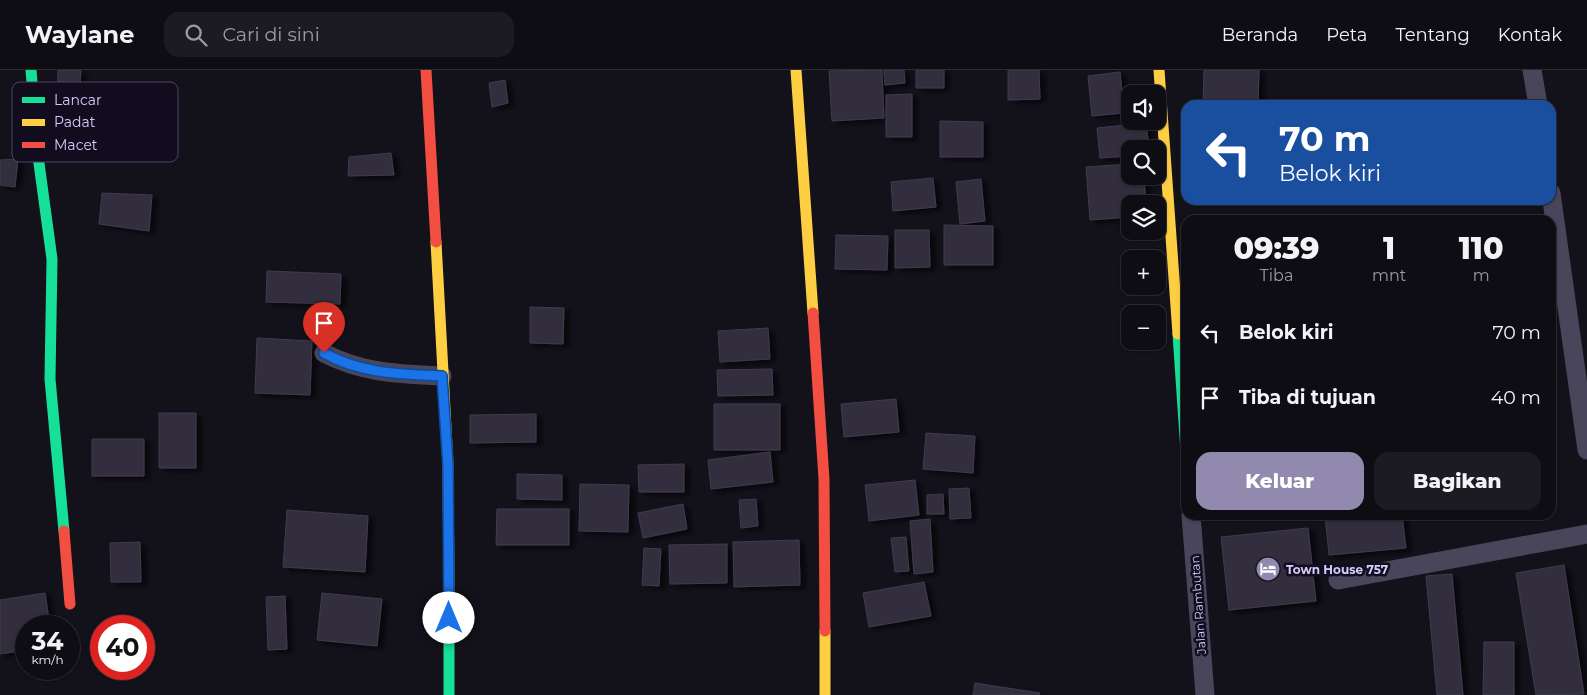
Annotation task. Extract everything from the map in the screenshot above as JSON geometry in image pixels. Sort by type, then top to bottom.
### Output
[{"type":"street","points":[[426,70],[448,465],[449,695]]},
{"type":"street","points":[[796,70],[824,479],[825,695]]},
{"type":"street","points":[[1159,70],[1181,336]]},
{"type":"street","points":[[1532,70],[1537,100]]},
{"type":"street","points":[[39,162],[52,259],[50,379],[70,604]]},
{"type":"street","points":[[1556,258],[1587,450]]},
{"type":"street","points":[[324,353],[340,362],[388,374],[442,376]]},
{"type":"street","name":"Jalan Rambutan","points":[[1191,520],[1205,695]]},
{"type":"street","points":[[1338,580],[1587,534]]},
{"type":"building","points":[[58,70],[81,70],[80,82],[58,82]]},
{"type":"building","points":[[882,70],[884,118],[832,121],[829,71]]},
{"type":"building","points":[[884,70],[904,70],[905,83],[885,85]]},
{"type":"building","points":[[916,70],[944,70],[944,88],[916,88]]},
{"type":"building","points":[[1008,70],[1039,70],[1040,99],[1008,100]]},
{"type":"building","points":[[1204,70],[1259,70],[1258,100],[1203,100]]},
{"type":"building","points":[[1120,72],[1121,113],[1092,116],[1088,76]]},
{"type":"building","points":[[505,80],[508,103],[492,107],[489,83]]},
{"type":"building","points":[[912,94],[912,137],[886,137],[886,95]]},
{"type":"building","points":[[940,121],[983,122],[983,157],[940,157]]},
{"type":"building","points":[[1121,126],[1121,130],[1147,130],[1148,140],[1121,140],[1121,157],[1100,158],[1097,128]]},
{"type":"building","points":[[391,153],[394,175],[348,176],[349,157]]},
{"type":"building","points":[[12,159],[12,162],[18,162],[15,187],[0,185],[0,160]]},
{"type":"building","points":[[1121,165],[1121,185],[1145,185],[1145,195],[1121,195],[1121,218],[1090,220],[1086,167]]},
{"type":"building","points":[[933,178],[936,207],[893,211],[891,182]]},
{"type":"building","points":[[981,179],[985,221],[960,224],[956,182]]},
{"type":"building","points":[[102,193],[152,195],[149,231],[99,224]]},
{"type":"building","points":[[944,225],[993,226],[993,265],[944,265]]},
{"type":"building","points":[[895,230],[929,230],[930,267],[895,268]]},
{"type":"building","points":[[836,235],[888,236],[887,270],[835,269]]},
{"type":"building","points":[[267,271],[341,274],[340,304],[266,302]]},
{"type":"building","points":[[530,307],[564,308],[563,344],[530,343]]},
{"type":"building","points":[[768,328],[770,359],[720,362],[718,331]]},
{"type":"building","points":[[257,338],[312,341],[310,395],[255,393]]},
{"type":"building","points":[[772,369],[773,395],[718,396],[717,370]]},
{"type":"building","points":[[896,399],[899,432],[844,437],[841,404]]},
{"type":"building","points":[[714,404],[780,404],[780,450],[714,450]]},
{"type":"building","points":[[159,413],[196,413],[196,468],[159,468]]},
{"type":"building","points":[[536,414],[536,442],[470,443],[470,415]]},
{"type":"building","points":[[926,433],[975,436],[973,473],[923,469]]},
{"type":"building","points":[[92,439],[144,439],[144,476],[92,476]]},
{"type":"building","points":[[770,452],[773,482],[711,489],[708,460]]},
{"type":"building","points":[[684,464],[684,492],[639,492],[638,465]]},
{"type":"building","points":[[517,474],[562,475],[562,500],[517,499]]},
{"type":"building","points":[[915,480],[919,515],[869,521],[865,485]]},
{"type":"building","points":[[580,484],[629,485],[628,532],[579,531]]},
{"type":"building","points":[[969,488],[971,518],[950,519],[949,489]]},
{"type":"building","points":[[943,494],[944,514],[927,514],[927,495]]},
{"type":"building","points":[[756,499],[758,526],[741,528],[739,500]]},
{"type":"building","points":[[683,504],[687,529],[643,538],[638,513]]},
{"type":"building","points":[[497,509],[569,509],[569,545],[496,545]]},
{"type":"building","points":[[287,510],[368,516],[365,572],[283,567]]},
{"type":"building","points":[[930,519],[933,572],[914,574],[910,521]]},
{"type":"building","points":[[1326,520],[1403,520],[1406,548],[1329,555]]},
{"type":"building","name":"Town House 757","points":[[1308,528],[1316,601],[1229,610],[1221,537]]},
{"type":"building","points":[[906,537],[909,571],[895,572],[891,538]]},
{"type":"building","points":[[799,540],[800,585],[734,587],[733,542]]},
{"type":"building","points":[[140,542],[141,582],[111,582],[110,543]]},
{"type":"building","points":[[727,544],[727,583],[670,584],[669,545]]},
{"type":"building","points":[[644,548],[661,549],[659,586],[642,585]]},
{"type":"building","points":[[1564,565],[1584,694],[1536,695],[1516,573]]},
{"type":"building","points":[[1452,574],[1463,695],[1437,695],[1426,576]]},
{"type":"building","points":[[924,582],[931,616],[869,627],[863,593]]},
{"type":"building","points":[[45,593],[48,615],[15,615],[15,652],[0,654],[0,600]]},
{"type":"building","points":[[322,593],[382,599],[377,646],[317,640]]},
{"type":"building","points":[[285,596],[287,649],[268,650],[266,597]]},
{"type":"building","points":[[1484,642],[1514,642],[1514,695],[1483,695]]},
{"type":"building","points":[[975,683],[1040,693],[1039,695],[973,695]]},
{"type":"traffic: fast","points":[[31,70],[32,82]]},
{"type":"traffic: fast","points":[[39,162],[52,259],[50,379],[64,531]]},
{"type":"traffic: fast","points":[[1178,334],[1181,378]]},
{"type":"traffic: fast","points":[[449,585],[449,695]]},
{"type":"traffic: slow","points":[[796,70],[813,313]]},
{"type":"traffic: slow","points":[[1159,70],[1178,334]]},
{"type":"traffic: slow","points":[[436,242],[448,465],[449,585]]},
{"type":"traffic: slow","points":[[825,631],[825,695]]},
{"type":"traffic: jam","points":[[426,70],[436,242]]},
{"type":"traffic: jam","points":[[813,313],[824,479],[825,631]]},
{"type":"traffic: jam","points":[[64,531],[70,604]]},
{"type":"place","name":"Town House 757","points":[[1268,569]]},
{"type":"route","points":[[324,353],[340,362],[388,374],[442,376],[448,465],[449,618]]}]
